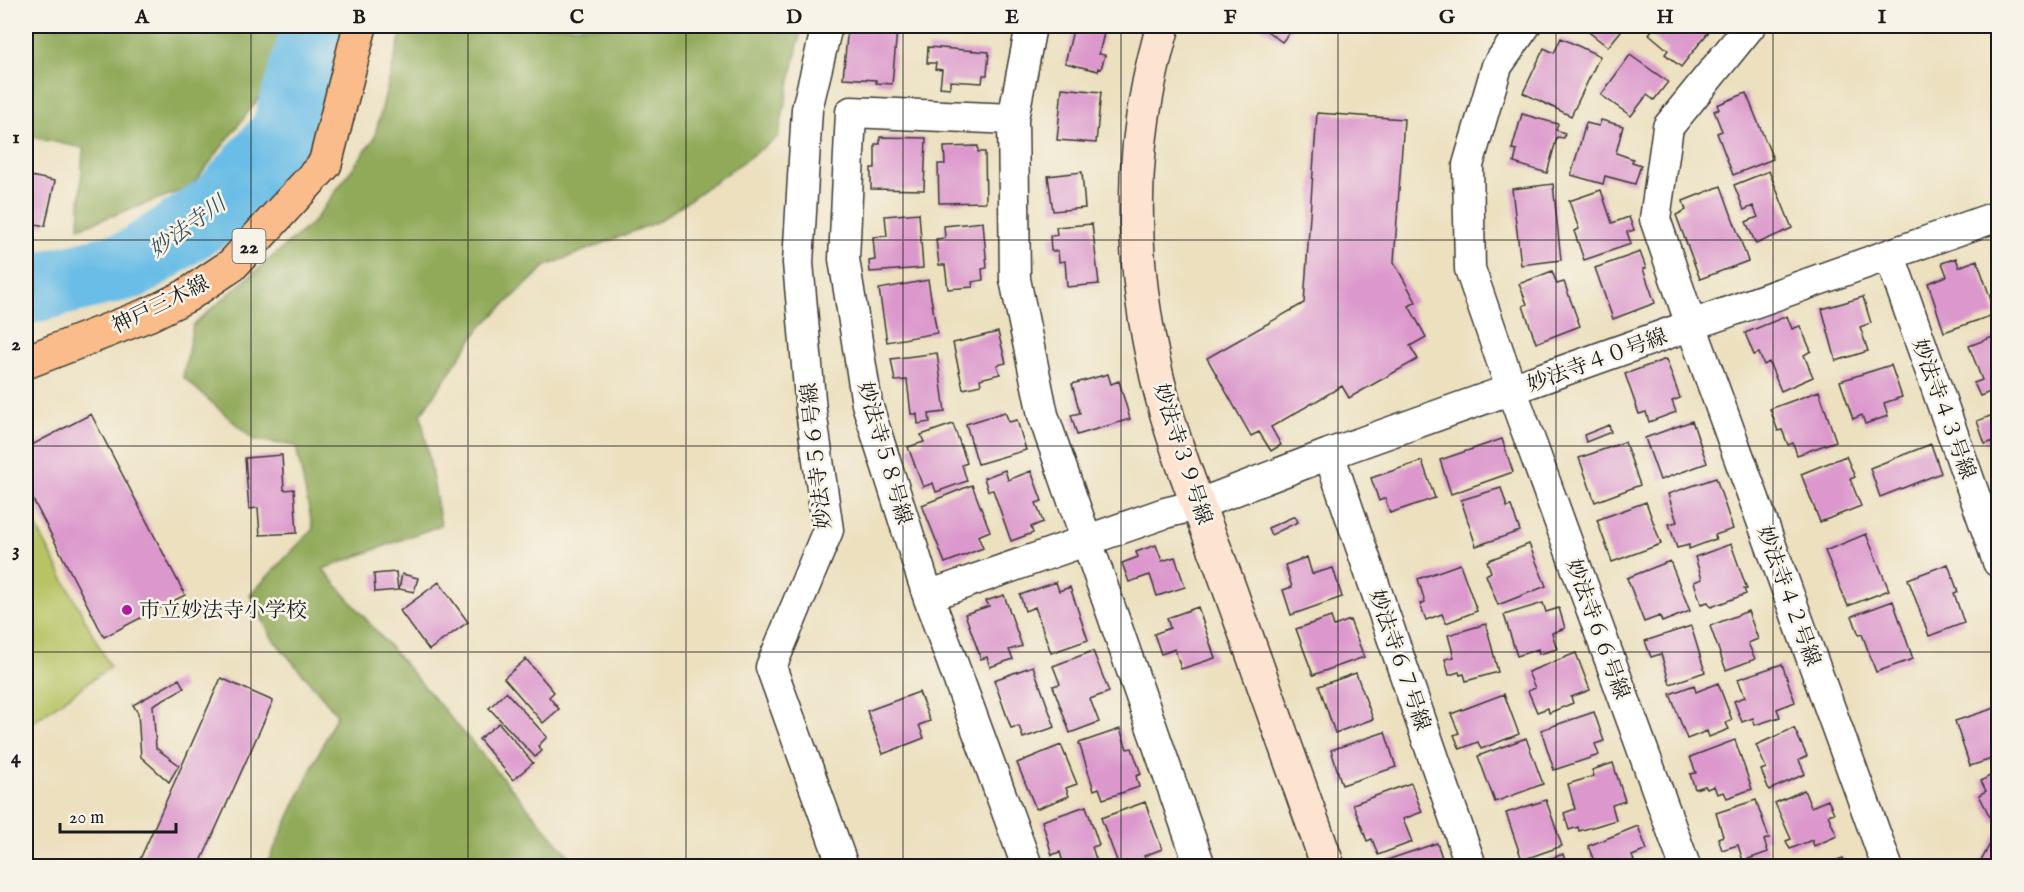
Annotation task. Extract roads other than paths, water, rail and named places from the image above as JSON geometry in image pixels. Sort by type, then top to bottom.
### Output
[{"type":"main road","name":"神戸三木線","points":[[26,362],[158,310],[208,282],[232,265],[325,164],[360,26]]},
{"type":"street","name":"妙法寺５６号線","points":[[827,26],[807,109],[798,263],[812,411],[828,530],[771,667],[843,867]]},
{"type":"street","points":[[1030,26],[1012,119],[1015,279],[1043,415],[1200,867]]},
{"type":"street","name":"妙法寺３９号線","points":[[1163,26],[1148,84],[1140,141],[1136,227],[1141,286],[1150,342],[1162,398],[1197,505],[1328,867]]},
{"type":"street","name":"妙法寺６６号線","points":[[1525,26],[1497,66],[1468,165],[1470,269],[1685,867]]},
{"type":"street","name":"妙法寺４２号線","points":[[1750,26],[1668,127],[1655,219],[1691,326],[1887,867]]},
{"type":"street","name":"妙法寺５８号線","points":[[1012,119],[850,112],[844,260],[867,404],[928,596],[1027,867]]},
{"type":"street","name":"妙法寺４０号線","points":[[928,596],[1165,513],[1197,505],[1329,454],[1512,391],[1998,216]]},
{"type":"street","name":"妙法寺４３号線","points":[[1890,256],[1998,562]]},
{"type":"street","name":"妙法寺６７号線","points":[[1329,454],[1471,867]]},
{"type":"waterway","name":"妙法寺川","points":[[26,290],[133,264],[221,206],[285,133],[317,26]]},
{"type":"place","name":"市立妙法寺小学校","points":[[127,610]]}]
